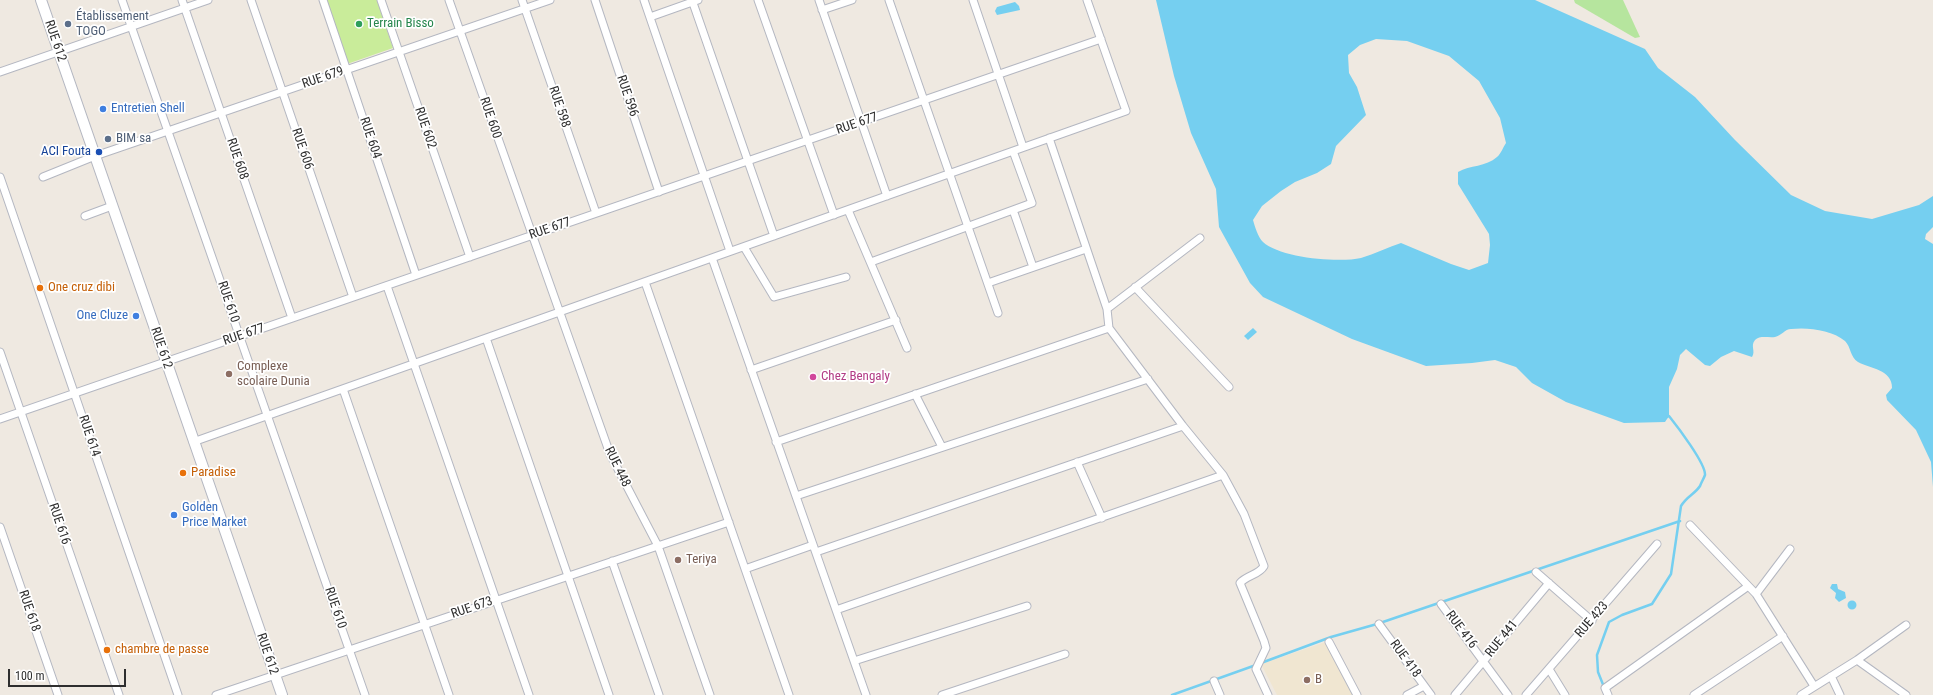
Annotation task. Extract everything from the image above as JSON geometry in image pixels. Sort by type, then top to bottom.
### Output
[{"type":"street","name":"RUE 612","points":[[41,0],[282,695]]},
{"type":"street","name":"RUE 610","points":[[122,0],[365,695]]},
{"type":"street","name":"RUE 608","points":[[182,0],[292,318]]},
{"type":"street","points":[[0,72],[208,0]]},
{"type":"street","name":"RUE 606","points":[[251,0],[353,297]]},
{"type":"street","name":"RUE 604","points":[[324,0],[416,275]]},
{"type":"street","name":"RUE 602","points":[[380,0],[470,257]]},
{"type":"street","name":"RUE 600","points":[[449,0],[531,236]]},
{"type":"street","name":"RUE 598","points":[[522,0],[596,214]]},
{"type":"street","name":"RUE 679","points":[[43,177],[95,156],[550,0]]},
{"type":"street","name":"RUE 596","points":[[594,0],[659,192]]},
{"type":"street","points":[[644,0],[730,251]]},
{"type":"street","points":[[758,0],[834,215]]},
{"type":"street","points":[[819,0],[887,196]]},
{"type":"street","points":[[822,10],[852,0]]},
{"type":"street","points":[[889,0],[998,313]]},
{"type":"street","points":[[972,0],[1023,148]]},
{"type":"street","points":[[194,442],[1126,111],[1087,0]]},
{"type":"street","points":[[650,17],[694,1],[774,236]]},
{"type":"street","name":"RUE 677","points":[[0,419],[1101,39]]},
{"type":"street","points":[[1049,138],[1106,309],[1109,328],[1223,476],[1244,514],[1264,566],[1262,570],[1244,578],[1240,583],[1266,648],[1260,658],[1256,670],[1268,695]]},
{"type":"street","points":[[871,262],[1032,203],[1013,151]]},
{"type":"street","name":"RUE 614","points":[[0,177],[178,695]]},
{"type":"street","points":[[85,216],[112,206]]},
{"type":"street","points":[[848,210],[907,348]]},
{"type":"street","points":[[1013,210],[1033,267]]},
{"type":"street","name":"RUE 448","points":[[531,236],[610,454],[658,546],[710,695]]},
{"type":"street","points":[[1106,309],[1200,238]]},
{"type":"street","points":[[744,247],[774,297],[846,276]]},
{"type":"street","points":[[988,283],[1086,249]]},
{"type":"street","points":[[712,258],[866,695]]},
{"type":"street","points":[[645,282],[790,695]]},
{"type":"street","points":[[387,286],[529,695]]},
{"type":"street","points":[[1135,287],[1229,387]]},
{"type":"street","points":[[751,370],[896,320]]},
{"type":"street","points":[[776,442],[1109,328]]},
{"type":"street","points":[[486,338],[609,695]]},
{"type":"street","name":"RUE 616","points":[[0,352],[119,695]]},
{"type":"street","points":[[796,496],[1148,379]]},
{"type":"street","points":[[343,389],[449,695]]},
{"type":"street","points":[[915,394],[942,447]]},
{"type":"street","points":[[816,552],[1183,426]]},
{"type":"street","points":[[1077,462],[1102,518]]},
{"type":"street","points":[[836,610],[1223,476]]},
{"type":"street","name":"RUE 673","points":[[216,695],[729,522]]},
{"type":"street","points":[[1690,525],[1756,594],[1814,686]]},
{"type":"street","name":"RUE 618","points":[[0,527],[58,695]]},
{"type":"street","name":"RUE 423","points":[[1526,695],[1657,544]]},
{"type":"street","points":[[745,569],[813,545]]},
{"type":"street","points":[[1756,594],[1790,549]]},
{"type":"street","points":[[612,561],[659,695]]},
{"type":"street","points":[[1536,572],[1592,620]]},
{"type":"street","name":"RUE 441","points":[[1455,695],[1549,583]]},
{"type":"street","points":[[1608,695],[1605,688],[1747,586]]},
{"type":"street","name":"RUE 416","points":[[1441,604],[1508,695]]},
{"type":"street","points":[[854,662],[1027,606]]},
{"type":"street","name":"RUE 418","points":[[1379,624],[1431,695]]},
{"type":"street","points":[[1801,695],[1857,660],[1906,625]]},
{"type":"street","points":[[1694,695],[1783,636]]},
{"type":"street","points":[[1329,642],[1358,695]]},
{"type":"street","points":[[942,695],[1065,654]]},
{"type":"street","points":[[1857,660],[1906,695]]},
{"type":"street","points":[[1549,670],[1565,695]]},
{"type":"street","points":[[1831,676],[1840,695]]},
{"type":"street","points":[[1214,681],[1220,695]]},
{"type":"street","points":[[1408,695],[1424,686]]},
{"type":"shaded area","name":"B","points":[[1326,642],[1354,695],[1277,695],[1261,664]]},
{"type":"green space","name":"Terrain Bisso","points":[[325,0],[377,0],[393,48],[347,64]]},
{"type":"green space","points":[[1574,0],[1623,0],[1640,37],[1635,38],[1575,3]]},
{"type":"water","points":[[1156,0],[1535,0],[1645,49],[1658,68],[1695,97],[1735,140],[1791,195],[1825,211],[1872,219],[1919,205],[1933,196],[1933,227],[1926,234],[1925,239],[1933,244],[1933,487],[1931,462],[1916,430],[1887,400],[1886,395],[1892,388],[1888,377],[1880,370],[1855,360],[1845,341],[1840,337],[1820,330],[1805,328],[1791,329],[1775,337],[1757,338],[1754,342],[1752,357],[1734,351],[1721,357],[1710,366],[1705,365],[1686,349],[1680,355],[1677,369],[1669,387],[1669,416],[1665,422],[1624,423],[1566,402],[1532,383],[1516,367],[1495,360],[1426,366],[1352,339],[1263,297],[1250,283],[1219,227],[1216,189],[1191,133],[1174,76]],"holes":[[[1376,39],[1407,41],[1449,56],[1479,81],[1500,118],[1506,143],[1500,154],[1488,163],[1458,172],[1458,184],[1489,234],[1490,245],[1488,263],[1469,270],[1401,243],[1361,258],[1339,260],[1310,258],[1282,252],[1263,242],[1258,235],[1253,220],[1262,206],[1295,182],[1317,173],[1331,164],[1336,146],[1366,115],[1357,87],[1349,73],[1348,55],[1360,45]]]},
{"type":"water","points":[[1015,2],[1019,6],[1020,10],[997,15],[995,11],[997,7]]},
{"type":"water","points":[[1253,328],[1257,332],[1248,340],[1244,336]]},
{"type":"water","points":[[1832,584],[1837,584],[1838,589],[1845,592],[1846,598],[1839,602],[1835,598],[1836,593],[1830,588]]},
{"type":"water","points":[[1850,601],[1854,601],[1856,605],[1854,609],[1850,609],[1848,607],[1848,603]]},
{"type":"waterway","points":[[1604,687],[1598,672],[1597,655],[1609,622],[1622,615],[1652,604],[1671,574],[1681,506],[1698,489],[1705,475],[1701,463],[1690,445],[1669,416],[1667,417]]},
{"type":"waterway","points":[[1261,663],[1331,637],[1377,624],[1680,521]]},
{"type":"waterway","points":[[1172,695],[1256,665]]},
{"type":"place","name":"Établissement TOGO","points":[[68,24]]},
{"type":"place","name":"Terrain Bisso","points":[[359,24]]},
{"type":"place","name":"Entretien Shell","points":[[103,109]]},
{"type":"place","name":"BIM sa","points":[[108,139]]},
{"type":"place","name":"ACI Fouta","points":[[99,152]]},
{"type":"place","name":"One cruz dibi","points":[[40,288]]},
{"type":"place","name":"One Cluze","points":[[136,316]]},
{"type":"place","name":"Complexe scolaire Dunia","points":[[229,374]]},
{"type":"place","name":"Chez Bengaly","points":[[813,377]]},
{"type":"place","name":"Paradise","points":[[183,473]]},
{"type":"place","name":"Golden Price Market","points":[[174,515]]},
{"type":"place","name":"Teriya","points":[[678,560]]},
{"type":"place","name":"chambre de passe","points":[[107,650]]},
{"type":"place","name":"B","points":[[1307,680]]}]
